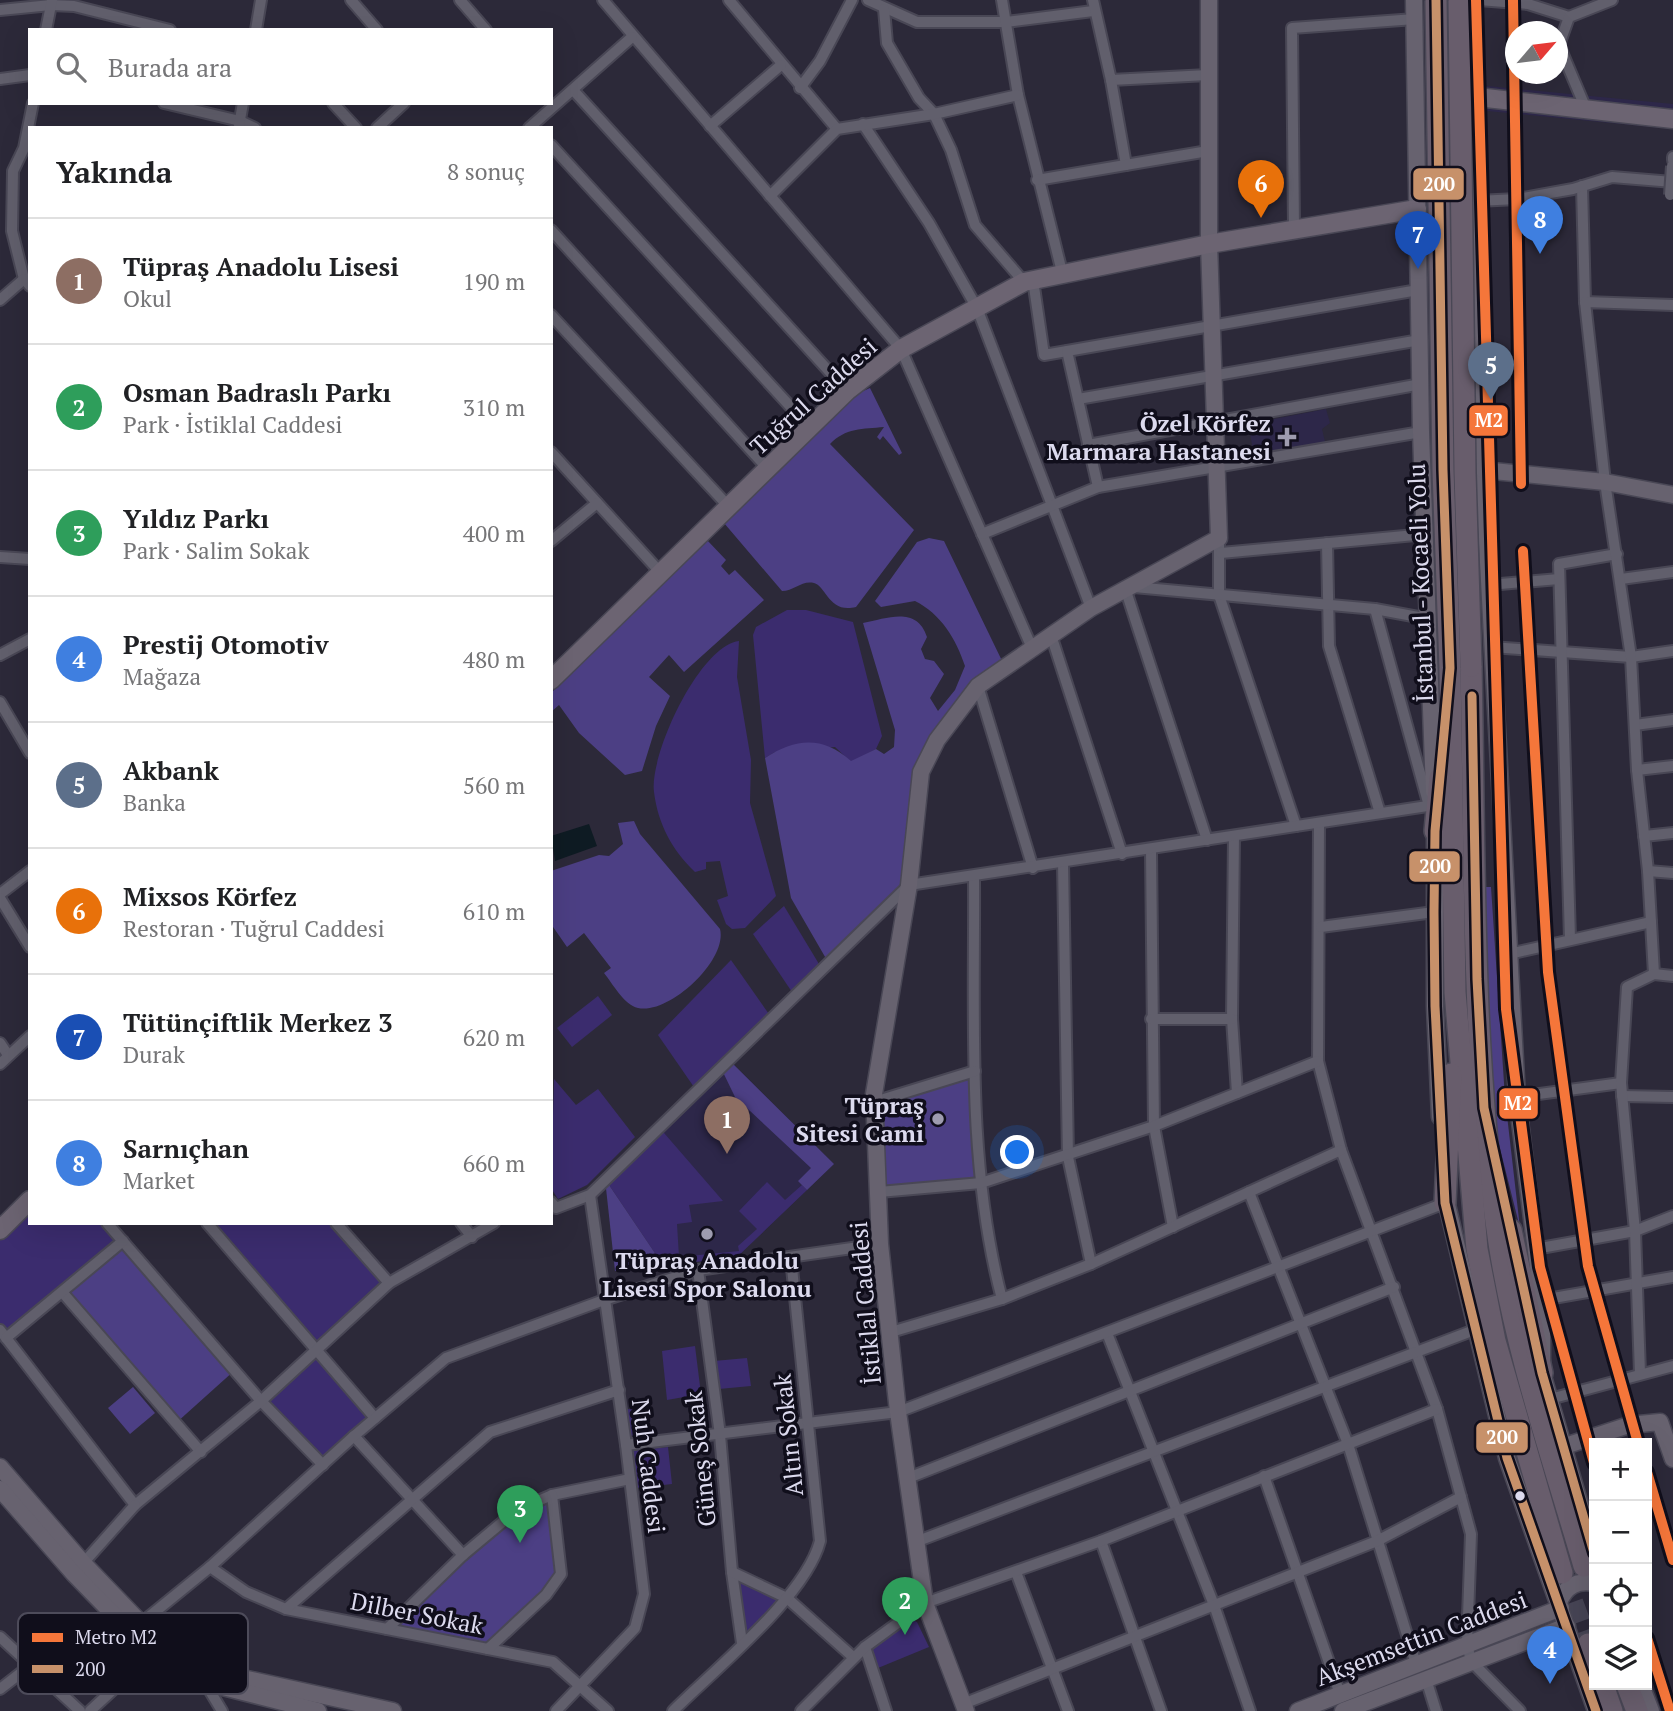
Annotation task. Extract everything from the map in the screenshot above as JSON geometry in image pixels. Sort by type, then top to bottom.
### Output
[{"type":"highway","name":"İstanbul - Kocaeli Yolu","points":[[1436,0],[1455,992],[1477,1249],[1495,1342],[1556,1575]]},
{"type":"highway","points":[[1459,0],[1465,473],[1472,666],[1477,979],[1485,1108],[1499,1245],[1517,1336],[1590,1564]]},
{"type":"highway","points":[[1435,831],[1450,668]]},
{"type":"highway","points":[[1445,1203],[1455,992]]},
{"type":"highway","points":[[1485,1108],[1542,1373]]},
{"type":"highway","points":[[1605,1690],[1612,1711]]},
{"type":"highway","points":[[1629,1690],[1637,1711]]},
{"type":"main road","points":[[1209,0],[1209,244],[1220,546]]},
{"type":"main road","points":[[1465,0],[1414,1],[1421,432],[1435,831],[1435,1006],[1445,1203],[1478,1329],[1507,1458],[1556,1575],[1560,1605],[1567,1628],[1588,1648]]},
{"type":"main road","points":[[1477,0],[1477,201],[1483,470],[1517,1097],[1542,1300],[1542,1373],[1590,1564]]},
{"type":"main road","points":[[1476,97],[1673,119]]},
{"type":"main road","points":[[1417,217],[1477,201]]},
{"type":"main road","points":[[1417,217],[1467,208],[1478,218]]},
{"type":"main road","name":"Tuğrul Caddesi","points":[[553,678],[847,391],[901,349],[977,307],[1029,281],[1062,272],[1294,228],[1417,217]]},
{"type":"main road","points":[[1483,470],[1605,482],[1673,495]]},
{"type":"main road","name":"İstiklal Caddesi","points":[[964,1707],[925,1603],[898,1412],[880,1244],[874,1102],[909,885],[921,772],[937,740],[978,686],[1091,608],[1220,546]]},
{"type":"main road","points":[[0,1230],[28,1202]]},
{"type":"main road","points":[[1562,1447],[1629,1425],[1666,1424],[1673,1459]]},
{"type":"main road","points":[[0,1467],[79,1569],[128,1613]]},
{"type":"main road","points":[[0,1489],[121,1613]]},
{"type":"main road","name":"Akşemsettin Caddesi","points":[[1344,1707],[1416,1664],[1534,1618],[1560,1605],[1562,1594],[1589,1569]]},
{"type":"main road","points":[[1534,1618],[1556,1575]]},
{"type":"main road","points":[[1567,1628],[1584,1636],[1596,1711]]},
{"type":"main road","name":"Akşemsettin Caddesi","points":[[1298,1711],[1344,1707],[1426,1679],[1541,1634],[1567,1628]]},
{"type":"main road","points":[[1541,1634],[1564,1644],[1588,1648]]},
{"type":"main road","points":[[248,1684],[393,1711]]},
{"type":"main road","points":[[248,1689],[318,1711]]},
{"type":"main road","points":[[1644,1690],[1651,1711]]},
{"type":"street","points":[[256,28],[261,0]]},
{"type":"street","points":[[351,0],[375,28]]},
{"type":"street","points":[[460,0],[484,28]]},
{"type":"street","points":[[603,0],[901,349],[1032,648]]},
{"type":"street","points":[[800,88],[820,61],[852,0]]},
{"type":"street","points":[[868,0],[917,22],[1006,22],[1093,5],[1111,80],[1126,164]]},
{"type":"street","points":[[1002,0],[1018,95],[1062,272]]},
{"type":"street","points":[[1477,0],[1528,4],[1569,17],[1612,0]]},
{"type":"street","points":[[46,28],[51,2]]},
{"type":"street","points":[[0,10],[51,2],[162,28]]},
{"type":"street","points":[[734,2],[781,65],[837,129]]},
{"type":"street","points":[[884,9],[887,43],[919,97],[934,114],[951,150],[975,225],[1029,281],[1044,355],[1212,328],[1418,290]]},
{"type":"street","points":[[1569,17],[1559,45],[1586,108]]},
{"type":"street","points":[[1294,228],[1292,28],[1415,19]]},
{"type":"street","points":[[553,103],[574,91],[632,37]]},
{"type":"street","points":[[710,126],[781,65]]},
{"type":"street","points":[[0,79],[28,75]]},
{"type":"street","points":[[1111,80],[1208,75]]},
{"type":"street","points":[[574,91],[847,391]]},
{"type":"street","points":[[770,196],[837,129],[934,114],[1018,95]]},
{"type":"street","points":[[30,126],[33,105]]},
{"type":"street","points":[[171,105],[239,124],[243,105]]},
{"type":"street","points":[[335,105],[354,126]]},
{"type":"street","points":[[379,126],[402,105]]},
{"type":"street","points":[[534,126],[551,105]]},
{"type":"street","points":[[863,124],[929,223],[977,307],[1091,608]]},
{"type":"street","points":[[553,147],[810,428]]},
{"type":"street","points":[[0,300],[27,283],[12,231],[13,171],[27,148]]},
{"type":"street","points":[[1037,180],[1208,150]]},
{"type":"street","points":[[1670,195],[1672,166]]},
{"type":"street","points":[[0,172],[13,171]]},
{"type":"street","points":[[1477,201],[1517,200],[1612,177],[1673,182]]},
{"type":"street","points":[[1583,186],[1585,302],[1605,482],[1631,657],[1637,770],[1648,871],[1654,974]]},
{"type":"street","points":[[553,232],[768,469]]},
{"type":"street","points":[[1585,302],[1673,305]]},
{"type":"street","points":[[553,317],[729,507]]},
{"type":"street","points":[[1078,400],[1420,340]]},
{"type":"street","points":[[1067,351],[1098,487]]},
{"type":"street","points":[[1088,445],[1421,383]]},
{"type":"street","points":[[982,534],[1098,487],[1421,432]]},
{"type":"street","points":[[553,454],[660,572]]},
{"type":"street","points":[[553,539],[597,503]]},
{"type":"street","points":[[1296,826],[1219,594],[1220,546],[1327,543],[1426,534]]},
{"type":"street","points":[[1327,543],[1329,646],[1380,813]]},
{"type":"street","points":[[1570,939],[1559,564],[1617,554]]},
{"type":"street","points":[[0,557],[28,559]]},
{"type":"street","points":[[1621,579],[1673,572]]},
{"type":"street","points":[[1489,585],[1559,579]]},
{"type":"street","points":[[1207,840],[1130,589],[1219,594],[1375,609],[1429,619]]},
{"type":"street","points":[[553,1204],[556,1208],[590,1195],[909,885],[1432,805],[1375,609]]},
{"type":"street","points":[[1051,635],[1122,854]]},
{"type":"street","points":[[0,655],[28,640]]},
{"type":"street","points":[[1491,648],[1631,657],[1673,651]]},
{"type":"street","points":[[978,686],[1033,867]]},
{"type":"street","points":[[0,702],[28,750]]},
{"type":"street","points":[[1635,725],[1673,720]]},
{"type":"street","points":[[1637,770],[1673,766]]},
{"type":"street","points":[[1319,823],[1321,926],[1318,1061],[1341,1150],[1437,1409],[1471,1534],[1467,1644],[1471,1661],[1520,1711]]},
{"type":"street","points":[[1644,836],[1673,833]]},
{"type":"street","points":[[1234,836],[1232,1019],[1237,1093]]},
{"type":"street","points":[[1151,850],[1154,1126],[1173,1227]]},
{"type":"street","points":[[1063,863],[1068,1157],[1091,1264]]},
{"type":"street","points":[[1648,871],[1673,873]]},
{"type":"street","points":[[28,873],[0,896],[28,944]]},
{"type":"street","points":[[974,877],[975,1071],[981,1183],[990,1254],[1002,1299]]},
{"type":"street","points":[[1321,926],[1434,912]]},
{"type":"street","points":[[1509,954],[1651,922]]},
{"type":"street","points":[[1640,1373],[1635,1231],[1621,1083],[1627,987],[1654,974],[1673,976]]},
{"type":"street","points":[[1151,1019],[1232,1019]]},
{"type":"street","points":[[0,1043],[4,1060],[28,1038]]},
{"type":"street","points":[[879,1192],[981,1183],[1068,1157],[1154,1126],[1318,1061]]},
{"type":"street","points":[[874,1102],[975,1071]]},
{"type":"street","points":[[1517,1097],[1621,1083]]},
{"type":"street","points":[[1622,1096],[1673,1097]]},
{"type":"street","points":[[891,1332],[1002,1299],[1091,1264],[1341,1150]]},
{"type":"street","points":[[1249,1192],[1348,1444],[1416,1664]]},
{"type":"street","name":"Nuh Caddesi","points":[[556,1711],[635,1628],[644,1594],[626,1445],[590,1195]]},
{"type":"street","points":[[626,1445],[898,1412],[1371,1229],[1445,1203]]},
{"type":"street","points":[[1535,1248],[1635,1231],[1673,1216]]},
{"type":"street","points":[[109,1225],[261,1401],[323,1465]]},
{"type":"street","points":[[209,1225],[375,1418]]},
{"type":"street","points":[[338,1225],[389,1283]]},
{"type":"street","points":[[463,1225],[472,1237]]},
{"type":"street","points":[[79,1569],[135,1505],[261,1401],[389,1283],[491,1225]]},
{"type":"street","points":[[123,1241],[63,1293],[3,1334],[135,1505]]},
{"type":"street","points":[[153,1613],[446,1358],[604,1300],[698,1270],[880,1244]]},
{"type":"street","name":"Altın Sokak","points":[[673,1711],[787,1598],[816,1557],[820,1541],[792,1258]]},
{"type":"street","name":"Güneş Sokak","points":[[698,1270],[720,1434],[732,1572],[742,1643]]},
{"type":"street","points":[[1542,1300],[1635,1286],[1673,1277]]},
{"type":"street","points":[[908,1478],[1131,1393],[1394,1287]]},
{"type":"street","points":[[63,1293],[201,1452]]},
{"type":"street","points":[[918,1541],[1478,1329]]},
{"type":"street","points":[[1107,1332],[1214,1605],[1250,1711]]},
{"type":"street","points":[[1550,1399],[1673,1366]]},
{"type":"street","points":[[286,1609],[489,1432],[618,1390]]},
{"type":"street","points":[[801,1711],[853,1657],[925,1603],[1101,1541],[1437,1409]]},
{"type":"street","points":[[354,1436],[463,1555]]},
{"type":"street","points":[[1264,1476],[1344,1707]]},
{"type":"street","points":[[387,1629],[463,1555],[517,1510],[552,1495],[630,1479]]},
{"type":"street","points":[[488,1649],[546,1595],[561,1574],[552,1495]]},
{"type":"street","points":[[964,1707],[1053,1668],[1377,1541],[1461,1497]]},
{"type":"street","points":[[1101,1541],[1161,1711]]},
{"type":"street","name":"Dilber Sokak","points":[[209,1567],[246,1592],[286,1609],[553,1662],[582,1685],[608,1711]]},
{"type":"street","points":[[732,1572],[787,1598],[853,1657]]},
{"type":"street","points":[[1016,1572],[1068,1711]]},
{"type":"street","points":[[0,1637],[18,1653]]},
{"type":"street","points":[[865,1647],[886,1711]]},
{"type":"street","points":[[0,1689],[18,1675]]},
{"type":"street","points":[[1426,1679],[1436,1711]]},
{"type":"street","points":[[62,1694],[80,1711]]},
{"type":"street","points":[[90,1711],[108,1694]]},
{"type":"street","points":[[214,1694],[222,1711]]},
{"type":"shaded area","points":[[1477,85],[1673,104],[1673,129],[1477,110]]},
{"type":"shaded area","points":[[870,388],[902,453],[899,455],[883,436],[880,440],[877,437],[884,427],[848,432],[830,444],[914,530],[856,607],[840,607],[814,583],[782,591],[724,523],[852,396]]},
{"type":"shaded area","name":"Özel Körfez Marmara Hastanesi","points":[[1326,409],[1330,423],[1322,429],[1326,446],[1255,460],[1248,424]]},
{"type":"shaded area","points":[[929,538],[944,541],[1005,667],[978,686],[921,771],[909,885],[828,962],[791,898],[765,758],[776,751],[809,743],[830,747],[851,761],[876,749],[884,754],[894,747],[895,730],[863,623],[892,617],[916,621],[927,637],[921,649],[925,659],[934,661],[944,674],[930,698],[938,711],[955,690],[965,666],[957,646],[940,620],[915,601],[881,607],[875,601],[917,542]]},
{"type":"shaded area","points":[[707,540],[726,560],[721,566],[729,575],[735,570],[764,600],[684,672],[669,655],[649,677],[670,696],[656,726],[642,771],[625,775],[579,733],[559,705],[553,710],[553,691]]},
{"type":"shaded area","points":[[787,610],[806,610],[853,622],[882,736],[876,749],[851,762],[835,747],[775,752],[765,758],[753,635],[756,627]]},
{"type":"shaded area","points":[[739,641],[737,677],[751,760],[750,803],[776,896],[745,928],[732,929],[726,924],[717,900],[728,896],[720,861],[706,862],[706,869],[695,872],[687,864],[663,826],[654,792],[655,775],[668,730],[693,681],[724,647]]},
{"type":"shaded area","points":[[634,821],[640,834],[720,929],[720,942],[715,955],[694,983],[665,1003],[651,1008],[638,1008],[623,999],[604,973],[611,968],[584,933],[567,947],[553,927],[553,870],[599,855],[609,856],[623,844],[618,823]]},
{"type":"shaded area","points":[[589,824],[597,846],[555,861],[553,835]]},
{"type":"shaded area","points":[[1478,887],[1491,887],[1505,1098],[1520,1228],[1489,1105]]},
{"type":"shaded area","points":[[784,906],[822,969],[794,995],[753,934]]},
{"type":"shaded area","points":[[731,960],[771,1017],[696,1090],[658,1035]]},
{"type":"shaded area","points":[[598,996],[612,1015],[572,1047],[557,1028]]},
{"type":"shaded area","points":[[728,1059],[834,1164],[736,1258],[663,1265],[640,1143]]},
{"type":"shaded area","points":[[728,1059],[834,1164],[807,1190],[798,1181],[811,1168],[735,1097],[720,1066]]},
{"type":"shaded area","points":[[975,1071],[981,1183],[879,1192],[874,1102]]},
{"type":"shaded area","points":[[554,1079],[576,1105],[598,1089],[635,1137],[587,1185],[558,1199],[553,1191]]},
{"type":"shaded area","points":[[658,1126],[723,1201],[689,1205],[692,1222],[677,1224],[679,1257],[739,1251],[738,1246],[757,1229],[739,1211],[767,1182],[785,1200],[802,1185],[807,1190],[736,1258],[663,1265],[605,1179]]},
{"type":"shaded area","points":[[605,1179],[663,1265],[615,1271]]},
{"type":"shaded area","points":[[28,1202],[28,1225],[109,1225],[123,1241],[6,1338],[0,1330],[0,1230]]},
{"type":"shaded area","points":[[209,1225],[338,1225],[389,1283],[317,1348],[375,1418],[323,1465],[261,1401],[316,1348]]},
{"type":"shaded area","points":[[123,1241],[235,1370],[176,1423],[63,1293]]},
{"type":"shaded area","points":[[695,1346],[701,1394],[667,1400],[662,1351]]},
{"type":"shaded area","points":[[747,1358],[751,1386],[719,1389],[714,1361]]},
{"type":"shaded area","points":[[133,1387],[155,1413],[130,1434],[108,1408]]},
{"type":"shaded area","points":[[625,1409],[645,1410],[647,1433],[629,1436]]},
{"type":"shaded area","points":[[668,1447],[672,1484],[637,1488],[632,1451]]},
{"type":"shaded area","points":[[552,1495],[561,1574],[488,1649],[387,1629],[517,1510]]},
{"type":"shaded area","points":[[732,1572],[787,1598],[742,1643]]},
{"type":"shaded area","points":[[908,1618],[917,1622],[929,1647],[878,1668],[870,1647]]},
{"type":"tunnel","points":[[1562,1573],[1588,1644]]},
{"type":"metro line","name":"M2","points":[[1476,0],[1506,1009],[1540,1267],[1589,1445]]},
{"type":"metro line","name":"M2","points":[[1513,0],[1521,484]]},
{"type":"metro line","name":"M2","points":[[1523,551],[1548,972],[1588,1266],[1637,1438]]},
{"type":"metro line","name":"M2","points":[[1652,1489],[1673,1560]]},
{"type":"metro line","name":"M2","points":[[1652,1654],[1670,1711]]},
{"type":"transit line","name":"200","points":[[1436,0],[1443,470],[1450,668],[1435,831],[1434,912],[1435,1006],[1445,1203],[1507,1458],[1596,1711]]},
{"type":"transit line","name":"200","points":[[1472,696],[1477,979],[1484,1108],[1542,1373],[1589,1536]]},
{"type":"place","name":"Mixsos Körfez","points":[[1261,218]]},
{"type":"place","name":"Sarnıçhan","points":[[1540,254]]},
{"type":"place","name":"Tütünçiftlik Merkez 3","points":[[1418,269]]},
{"type":"place","name":"Akbank","points":[[1491,400]]},
{"type":"place","name":"Özel Körfez Marmara Hastanesi","points":[[1287,437]]},
{"type":"place","name":"Tüpraş Sitesi Cami","points":[[938,1119]]},
{"type":"place","name":"Tüpraş Anadolu Lisesi","points":[[727,1154]]},
{"type":"place","name":"Tüpraş Anadolu Lisesi Spor Salonu","points":[[707,1234]]},
{"type":"place","name":"Yıldız Parkı","points":[[520,1543]]},
{"type":"place","name":"Osman Badraslı Parkı","points":[[905,1635]]},
{"type":"place","name":"Prestij Otomotiv","points":[[1550,1684]]}]
